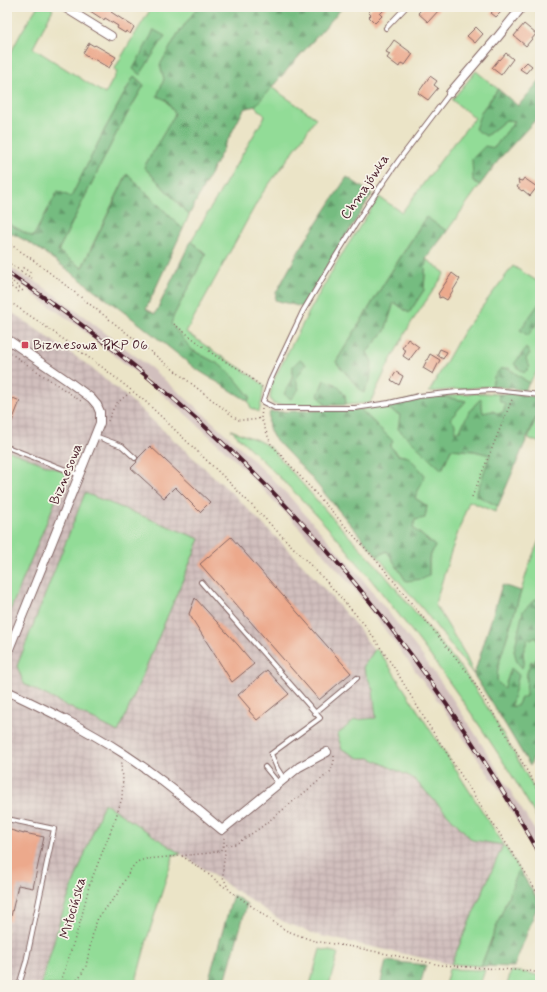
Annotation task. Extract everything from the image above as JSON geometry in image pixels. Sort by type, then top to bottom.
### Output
[{"type":"street","points":[[64,7],[111,36]]},
{"type":"street","name":"Chmajówka","points":[[450,93],[522,7]]},
{"type":"street","name":"Biznesowa","points":[[7,340],[91,398],[97,405],[100,412],[100,423],[10,655]]},
{"type":"street","points":[[7,691],[57,715],[90,733],[123,754],[161,780],[222,830],[300,767],[327,752]]},
{"type":"lane","points":[[386,28],[406,7]]},
{"type":"lane","name":"Chmajówka","points":[[263,402],[270,381],[303,311],[334,259],[367,206],[399,160],[450,93]]},
{"type":"lane","points":[[263,402],[275,408],[355,408],[389,403],[419,396],[457,392],[493,390],[540,395]]},
{"type":"lane","points":[[95,436],[122,446],[135,458]]},
{"type":"lane","points":[[7,447],[79,475]]},
{"type":"lane","points":[[201,582],[320,718],[271,754],[281,782]]},
{"type":"lane","points":[[315,713],[357,678]]},
{"type":"lane","points":[[265,767],[281,782]]},
{"type":"lane","points":[[7,819],[54,829],[26,962],[19,985]]},
{"type":"path","points":[[7,242],[32,259],[238,420],[253,420],[261,418]]},
{"type":"path","points":[[7,262],[32,278]]},
{"type":"path","points":[[21,271],[23,268],[32,274]]},
{"type":"path","points":[[7,278],[23,291]]},
{"type":"path","points":[[7,291],[13,282]]},
{"type":"path","points":[[10,286],[19,292]]},
{"type":"path","points":[[7,300],[96,363],[146,402],[225,478],[328,582],[365,625],[525,872],[540,898]]},
{"type":"path","points":[[174,324],[217,357],[241,370],[267,390]]},
{"type":"path","points":[[7,351],[84,403]]},
{"type":"path","points":[[112,412],[117,403],[132,392]]},
{"type":"path","points":[[472,497],[515,392]]},
{"type":"path","points":[[263,402],[261,418],[271,444],[383,568],[468,673],[508,737],[540,794]]},
{"type":"path","points":[[7,670],[10,655]]},
{"type":"path","points":[[71,985],[80,976],[86,966],[94,928],[98,918],[118,893],[134,865],[146,858],[210,854],[220,850],[224,845],[236,844],[260,828],[330,772],[335,754],[327,752]]},
{"type":"path","name":"Miłocińska","points":[[60,985],[81,919],[89,886],[122,798],[123,776],[121,770],[123,754]]},
{"type":"path","points":[[222,830],[226,852],[223,877],[229,890]]},
{"type":"path","points":[[181,856],[203,870],[285,930],[314,941],[441,965],[540,973]]},
{"type":"shaded area","points":[[7,265],[28,279],[29,278],[41,285],[151,368],[242,449],[288,495],[360,576],[418,650],[448,692],[540,839],[540,861],[498,788],[438,701],[353,587],[234,459],[189,417],[74,323],[7,275]]},
{"type":"shaded area","points":[[7,309],[85,363],[127,397],[235,496],[305,567],[360,630],[462,786],[504,845],[451,964],[317,935],[282,921],[104,803],[63,911],[41,985],[7,985]]},
{"type":"green space","points":[[37,7],[49,7],[53,9],[33,48],[105,94],[117,72],[114,70],[152,7],[198,7],[177,35],[164,79],[166,100],[176,114],[144,167],[189,215],[183,229],[127,174],[81,269],[58,251],[117,132],[144,85],[134,76],[105,129],[71,198],[58,191],[33,237],[7,223],[7,60]]},
{"type":"green space","points":[[198,7],[343,7],[255,106],[244,109],[189,215],[144,167],[175,114],[166,100],[157,96],[164,79],[160,65],[177,35]]},
{"type":"green space","points":[[154,30],[165,36],[140,75],[133,69]]},
{"type":"green space","points":[[476,71],[498,89],[481,112],[486,136],[506,120],[515,121],[494,148],[473,181],[480,185],[447,231],[425,218],[336,362],[364,393],[367,352],[385,331],[394,302],[409,313],[424,290],[426,259],[445,273],[411,323],[389,363],[370,403],[346,405],[345,395],[324,380],[318,395],[326,405],[273,404],[270,398],[272,383],[340,257],[379,197],[402,212],[453,144],[475,118],[452,100]]},
{"type":"green space","points":[[134,76],[144,85],[117,132],[58,251],[82,268],[127,174],[183,229],[146,309],[155,314],[191,241],[206,254],[174,315],[171,324],[192,350],[220,365],[234,377],[250,397],[248,401],[196,369],[141,325],[53,259],[30,243],[7,231],[7,223],[33,237],[58,191],[71,197],[105,129]]},
{"type":"green space","points":[[540,80],[540,115],[501,157],[480,185],[473,181],[472,159],[485,146],[494,148],[515,121],[506,120],[486,136],[475,129],[481,112],[498,89],[518,106]]},
{"type":"green space","points":[[271,87],[316,118],[261,195],[186,332],[264,385],[259,412],[251,408],[248,401],[250,396],[220,365],[192,350],[170,324],[206,254],[191,241],[265,116],[255,106]]},
{"type":"green space","points":[[347,177],[372,194],[302,307],[275,300],[276,293],[300,249]]},
{"type":"green space","points":[[426,217],[447,231],[426,259],[424,290],[409,313],[394,302],[385,331],[367,352],[372,362],[370,381],[363,393],[336,362]]},
{"type":"green space","points":[[513,266],[540,283],[540,367],[529,383],[508,368],[494,377],[492,386],[429,392],[463,332]]},
{"type":"green space","points":[[540,302],[540,319],[528,336],[520,330]]},
{"type":"green space","points":[[526,348],[530,353],[526,359],[530,367],[524,373],[514,364]]},
{"type":"green space","points":[[300,359],[306,364],[296,379],[299,389],[291,399],[284,394],[292,378],[293,366]]},
{"type":"green space","points":[[508,368],[529,383],[525,390],[492,386],[494,377],[500,369]]},
{"type":"green space","points":[[324,380],[336,384],[345,395],[346,405],[326,405],[318,395]]},
{"type":"green space","points":[[483,393],[498,394],[500,400],[505,403],[504,411],[499,414],[492,411],[483,414],[481,399],[471,410],[460,431],[455,432],[450,419],[466,401],[440,396]]},
{"type":"green space","points":[[513,393],[540,398],[540,408],[498,506],[476,495],[490,455],[474,451],[451,449],[442,470],[398,429],[400,415],[383,406],[414,399],[440,396],[466,401],[450,419],[455,424],[455,432],[460,431],[474,406],[481,399],[483,413],[492,411],[499,414],[504,411],[505,404],[500,401],[498,394]]},
{"type":"green space","points":[[383,406],[400,415],[442,470],[451,449],[474,451],[491,455],[476,495],[498,506],[495,512],[469,501],[435,604],[465,654],[474,675],[422,608],[377,556],[387,551],[406,581],[429,575],[429,559],[435,546],[413,528],[415,520],[425,517],[427,506],[415,498],[409,457],[399,455],[390,446],[393,441],[360,409]]},
{"type":"green space","points":[[540,408],[540,443],[528,438]]},
{"type":"green space","points":[[360,409],[393,441],[390,446],[398,455],[409,457],[425,475],[415,498],[427,506],[425,518],[415,520],[413,528],[435,546],[429,559],[429,575],[423,579],[406,581],[387,551],[377,556],[309,475],[270,432],[270,412]]},
{"type":"green space","points":[[231,430],[257,440],[270,447],[335,521],[379,568],[462,669],[487,707],[540,799],[540,824],[515,780],[473,716],[397,612],[347,550],[312,510]]},
{"type":"green space","points":[[7,450],[67,473],[7,618]]},
{"type":"green space","points":[[85,493],[200,539],[118,732],[24,684],[17,666]]},
{"type":"green space","points":[[540,538],[540,600],[535,599],[514,651],[524,662],[523,652],[528,638],[536,637],[540,646],[534,665],[532,661],[527,673],[526,696],[521,698],[517,707],[511,706],[504,689],[497,681],[498,666],[530,562]]},
{"type":"green space","points":[[502,585],[521,591],[498,666],[497,681],[504,689],[511,668],[519,675],[511,706],[517,706],[521,698],[526,696],[527,673],[531,661],[534,665],[540,646],[540,740],[530,766],[474,675]]},
{"type":"green space","points":[[535,599],[540,600],[540,646],[536,637],[531,640],[528,638],[523,652],[524,662],[522,668],[517,662],[514,651],[523,611]]},
{"type":"green space","points":[[376,648],[386,661],[519,869],[481,966],[451,964],[503,845],[472,840],[413,778],[370,758],[359,758],[342,749],[337,735],[354,720],[376,718],[373,690],[363,667]]},
{"type":"green space","points":[[104,803],[181,854],[172,855],[173,857],[148,936],[135,985],[41,985],[63,911]]},
{"type":"green space","points":[[519,869],[539,902],[514,967],[481,966]]},
{"type":"green space","points":[[233,895],[247,904],[224,985],[207,985]]},
{"type":"green space","points":[[320,949],[338,953],[329,985],[310,985]]},
{"type":"green space","points":[[386,961],[426,965],[420,985],[380,985]]},
{"type":"green space","points":[[449,969],[485,970],[480,985],[445,985]]},
{"type":"green space","points":[[511,971],[540,976],[540,985],[507,985]]},
{"type":"building","points":[[84,7],[107,7],[112,10],[111,12],[134,27],[130,34],[126,31],[125,33],[117,28],[118,26],[105,18],[104,20]]},
{"type":"building","points":[[373,7],[387,7],[380,14],[382,16],[375,23],[369,17],[371,15],[368,12]]},
{"type":"building","points":[[424,7],[435,7],[439,10],[428,22],[418,13]]},
{"type":"building","points":[[489,7],[506,7],[496,17],[491,13],[493,11]]},
{"type":"building","points":[[524,24],[536,34],[526,46],[514,36]]},
{"type":"building","points":[[476,27],[483,34],[475,43],[467,36]]},
{"type":"building","points":[[394,40],[413,54],[405,65],[401,63],[399,67],[387,58],[390,54],[386,52]]},
{"type":"building","points":[[89,43],[116,57],[109,68],[83,53]]},
{"type":"building","points":[[506,53],[513,59],[501,75],[492,68]]},
{"type":"building","points":[[527,62],[532,66],[526,73],[520,69]]},
{"type":"building","points":[[430,76],[437,81],[434,85],[438,88],[428,100],[418,93]]},
{"type":"building","points":[[524,178],[537,187],[530,196],[517,187],[519,184],[518,180],[522,181]]},
{"type":"building","points":[[452,273],[460,279],[447,300],[442,297],[439,298],[438,294]]},
{"type":"building","points":[[408,339],[419,347],[409,360],[403,356],[406,351],[402,348]]},
{"type":"building","points":[[440,349],[447,352],[443,359],[437,355]]},
{"type":"building","points":[[430,354],[440,360],[433,374],[423,368]]},
{"type":"building","points":[[396,372],[403,376],[399,385],[391,380]]},
{"type":"building","points":[[13,398],[20,401],[7,434],[7,414]]},
{"type":"building","points":[[150,446],[210,502],[200,512],[175,487],[164,498],[131,468],[137,462],[136,461],[138,458]]},
{"type":"building","points":[[231,537],[351,673],[319,700],[200,564]]},
{"type":"building","points":[[195,598],[254,664],[232,682],[189,614]]},
{"type":"building","points":[[267,670],[289,694],[257,720],[238,695]]},
{"type":"building","points":[[7,829],[24,834],[44,837],[33,888],[18,885],[10,921],[7,921]]},
{"type":"railway","points":[[7,272],[64,312],[174,399],[226,446],[324,547],[369,600],[412,656],[446,704],[479,753],[540,854]]},
{"type":"place","name":"Biznesowa PKP 06","points":[[25,345]]}]
